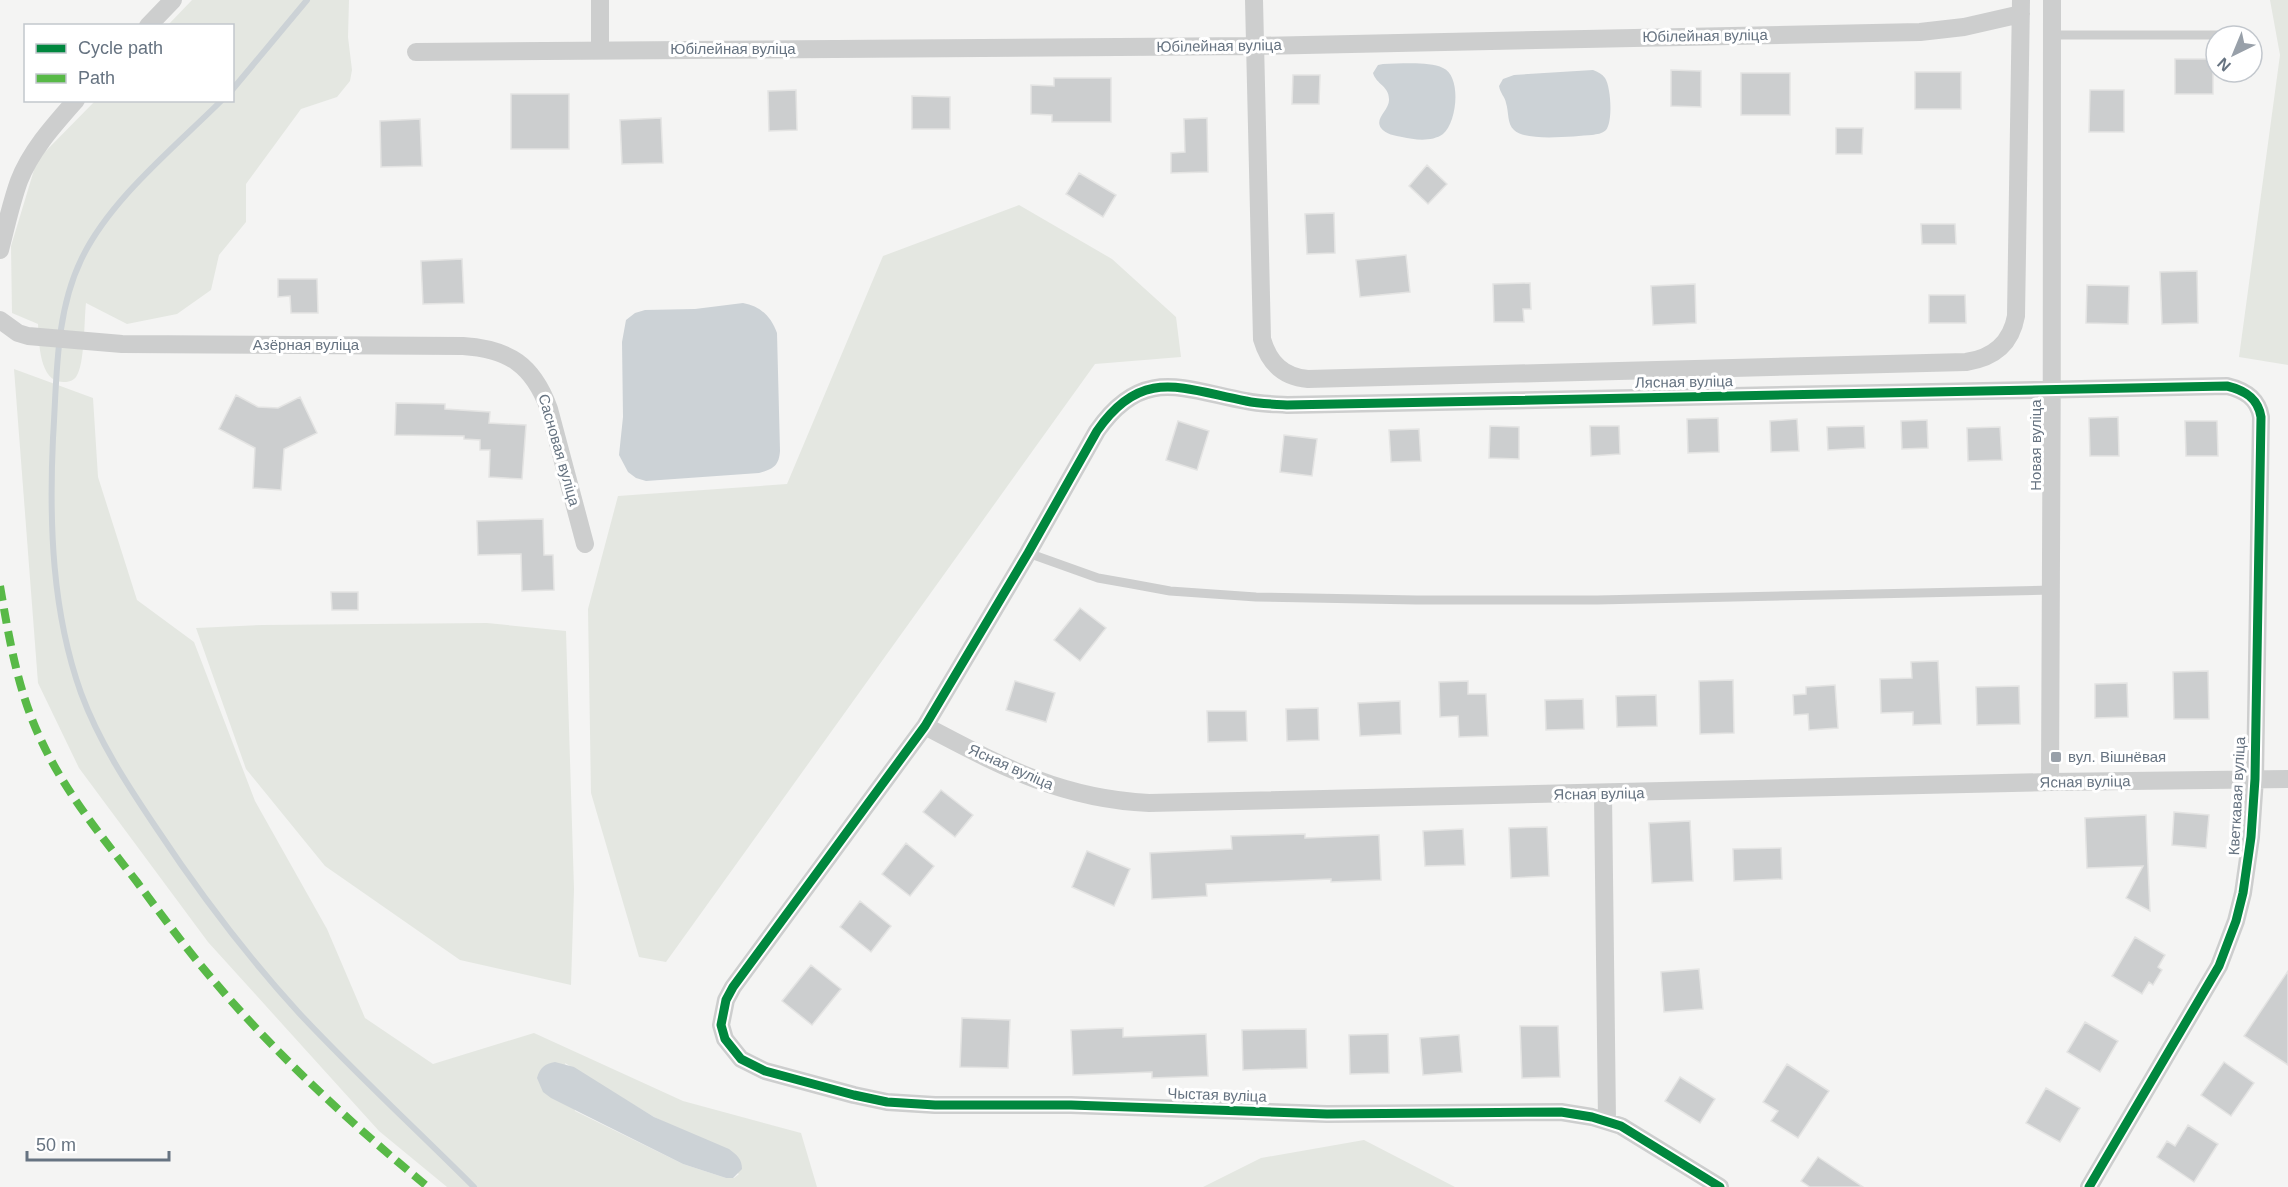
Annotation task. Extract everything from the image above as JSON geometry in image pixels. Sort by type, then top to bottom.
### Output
[{"type":"street","points":[[150,24],[173,0]]},
{"type":"street","points":[[600,0],[600,50]]},
{"type":"street","name":"Лясная вуліца","points":[[1254,0],[1261,329],[1265,350],[1272,361],[1289,375],[1308,379],[1966,362],[1987,357],[1996,352],[2010,336],[2016,316],[2021,7]]},
{"type":"street","name":"Новая вуліца","points":[[2050,782],[2052,0]]},
{"type":"street","name":"Юбілейная вуліца","points":[[416,52],[1254,46],[1920,32],[1964,27],[2021,7]]},
{"type":"street","points":[[0,250],[26,165],[46,135],[74,102]]},
{"type":"street","name":"Азёрная вуліца","points":[[0,320],[18,333],[38,338],[122,344],[485,347],[505,353],[520,364]]},
{"type":"street","name":"Сасновая вуліца","points":[[520,364],[534,377],[543,392],[585,544]]},
{"type":"street","name":"Лясная вуліца","points":[[1028,553],[1106,417],[1131,397],[1161,386],[1179,386],[1245,401],[1287,405],[2227,386]]},
{"type":"street","name":"Кветкавая вуліца","points":[[2089,1187],[2208,986],[2228,946],[2236,921],[2248,864],[2255,779],[2261,417],[2252,398],[2237,388],[2227,386]]},
{"type":"street","points":[[925,726],[1028,553]]},
{"type":"street","name":"Ясная вуліца","points":[[925,726],[985,758],[1038,781],[1084,796],[1127,802],[2288,779]]},
{"type":"street","name":"Чыстая вуліца","points":[[925,726],[733,987],[726,1000],[721,1025],[725,1039],[732,1050],[752,1065],[854,1095],[903,1103],[935,1105],[1071,1105],[1327,1114],[1561,1112],[1607,1121],[1634,1133],[1720,1187]]},
{"type":"street","points":[[1603,794],[1607,1121]]},
{"type":"lane","points":[[2052,35],[2204,35]]},
{"type":"lane","points":[[1028,553],[1098,578],[1170,591],[1256,597],[1597,600],[2052,590]]},
{"type":"shaded area","points":[[192,0],[349,0],[348,37],[352,70],[350,81],[337,97],[301,109],[246,184],[246,222],[219,255],[211,290],[177,314],[127,324],[86,303],[83,353],[79,371],[71,381],[56,381],[45,369],[42,360],[38,324],[12,313],[11,246],[37,160],[94,102],[234,102],[234,24],[169,24]]},
{"type":"shaded area","points":[[2270,0],[2288,0],[2288,365],[2239,357],[2280,55]]},
{"type":"shaded area","points":[[1430,64],[1443,68],[1449,73],[1455,89],[1455,100],[1452,120],[1443,134],[1429,139],[1407,138],[1385,132],[1381,128],[1379,121],[1389,103],[1388,95],[1373,73],[1378,65]]},
{"type":"shaded area","points":[[1593,70],[1604,77],[1609,89],[1610,120],[1606,130],[1592,135],[1539,137],[1520,134],[1514,130],[1500,91],[1499,86],[1503,79],[1514,75]]},
{"type":"shaded area","points":[[1019,205],[1112,259],[1176,317],[1181,357],[1095,364],[666,962],[639,957],[591,793],[588,609],[618,496],[787,484],[883,256]]},
{"type":"shaded area","points":[[743,303],[764,313],[772,322],[777,333],[780,451],[777,463],[772,468],[759,473],[646,481],[636,478],[628,472],[619,455],[623,417],[622,342],[626,320],[635,313],[645,310],[695,309]]},
{"type":"shaded area","points":[[14,369],[93,398],[98,477],[137,600],[194,642],[255,801],[327,929],[365,1018],[433,1064],[534,1033],[683,1101],[801,1133],[817,1187],[447,1187],[379,1131],[208,942],[79,768],[38,683]],"holes":[[[565,1063],[654,1117],[681,1130],[739,1174],[734,1178],[726,1178],[683,1164],[575,1111]]]},
{"type":"shaded area","points":[[487,623],[566,631],[574,889],[571,985],[460,960],[325,866],[246,769],[196,628],[262,625]]},
{"type":"shaded area","points":[[555,1062],[574,1067],[654,1117],[729,1149],[741,1162],[742,1169],[733,1178],[726,1178],[683,1164],[551,1098],[543,1092],[537,1078],[543,1067]]},
{"type":"shaded area","points":[[1364,1140],[1455,1187],[1203,1187],[1261,1158]]},
{"type":"building","points":[[2175,59],[2204,59],[2204,84],[2213,84],[2213,94],[2175,94]]},
{"type":"building","points":[[1671,70],[1701,71],[1701,107],[1671,106]]},
{"type":"building","points":[[1915,72],[1961,72],[1961,109],[1915,109]]},
{"type":"building","points":[[1741,73],[1790,73],[1790,115],[1741,115]]},
{"type":"building","points":[[1293,75],[1320,75],[1319,104],[1292,104]]},
{"type":"building","points":[[1054,78],[1111,78],[1111,122],[1052,122],[1052,115],[1031,114],[1031,85],[1054,86]]},
{"type":"building","points":[[796,90],[797,130],[769,131],[768,91]]},
{"type":"building","points":[[2090,90],[2124,90],[2124,132],[2089,132]]},
{"type":"building","points":[[511,94],[569,94],[569,149],[511,149]]},
{"type":"building","points":[[912,96],[950,97],[950,129],[912,129]]},
{"type":"building","points":[[661,118],[663,163],[622,164],[620,120]]},
{"type":"building","points":[[1207,118],[1208,172],[1171,173],[1171,153],[1185,152],[1184,119]]},
{"type":"building","points":[[420,119],[422,166],[381,167],[380,121]]},
{"type":"building","points":[[1836,128],[1863,128],[1862,154],[1836,154]]},
{"type":"building","points":[[1427,165],[1447,184],[1428,204],[1409,186]]},
{"type":"building","points":[[1079,173],[1116,195],[1103,217],[1066,194]]},
{"type":"building","points":[[1334,213],[1335,253],[1307,254],[1305,214]]},
{"type":"building","points":[[1921,224],[1955,224],[1956,244],[1922,244]]},
{"type":"building","points":[[1406,255],[1410,292],[1360,297],[1356,260]]},
{"type":"building","points":[[462,259],[464,303],[423,304],[421,261]]},
{"type":"building","points":[[2197,271],[2198,323],[2162,324],[2160,272]]},
{"type":"building","points":[[278,279],[317,279],[318,313],[291,313],[290,296],[278,297]]},
{"type":"building","points":[[1530,283],[1531,309],[1523,309],[1524,322],[1494,322],[1493,284]]},
{"type":"building","points":[[1695,284],[1696,323],[1653,325],[1651,286]]},
{"type":"building","points":[[2087,285],[2129,286],[2128,324],[2086,323]]},
{"type":"building","points":[[1929,295],[1965,295],[1966,323],[1929,323]]},
{"type":"building","points":[[236,395],[258,407],[278,408],[300,397],[317,433],[284,449],[281,490],[253,488],[255,448],[219,429]]},
{"type":"building","points":[[396,403],[445,404],[445,409],[490,412],[489,423],[526,425],[522,479],[489,477],[490,450],[480,450],[480,440],[464,439],[464,436],[395,435]]},
{"type":"building","points":[[2118,417],[2119,456],[2090,456],[2089,418]]},
{"type":"building","points":[[1718,418],[1719,452],[1688,453],[1687,419]]},
{"type":"building","points":[[1797,419],[1799,451],[1771,452],[1770,421]]},
{"type":"building","points":[[1927,420],[1928,448],[1902,449],[1901,421]]},
{"type":"building","points":[[1178,421],[1209,431],[1197,470],[1166,460]]},
{"type":"building","points":[[2185,421],[2217,421],[2218,456],[2186,456]]},
{"type":"building","points":[[1490,426],[1519,427],[1519,459],[1489,458]]},
{"type":"building","points":[[1590,426],[1619,426],[1620,454],[1591,456]]},
{"type":"building","points":[[1864,426],[1865,448],[1828,450],[1827,427]]},
{"type":"building","points":[[2000,427],[2002,460],[1968,461],[1967,428]]},
{"type":"building","points":[[1419,429],[1421,461],[1391,462],[1389,430]]},
{"type":"building","points":[[1284,435],[1317,439],[1312,476],[1280,472]]},
{"type":"building","points":[[543,519],[544,555],[553,555],[554,590],[522,591],[521,554],[478,555],[477,521]]},
{"type":"building","points":[[331,592],[358,592],[358,610],[332,610]]},
{"type":"building","points":[[1080,608],[1106,628],[1080,661],[1054,640]]},
{"type":"building","points":[[1938,661],[1941,724],[1913,725],[1913,712],[1881,713],[1880,679],[1912,678],[1911,662]]},
{"type":"building","points":[[2208,671],[2209,719],[2174,719],[2173,672]]},
{"type":"building","points":[[1733,680],[1734,733],[1700,734],[1699,681]]},
{"type":"building","points":[[1015,681],[1055,693],[1046,722],[1006,710]]},
{"type":"building","points":[[1468,681],[1468,694],[1486,694],[1488,736],[1459,737],[1458,716],[1440,717],[1439,682]]},
{"type":"building","points":[[2127,683],[2128,717],[2095,718],[2095,684]]},
{"type":"building","points":[[1835,685],[1838,728],[1809,730],[1808,714],[1794,715],[1793,695],[1806,694],[1806,687]]},
{"type":"building","points":[[2019,686],[2020,724],[1977,725],[1976,687]]},
{"type":"building","points":[[1656,695],[1657,726],[1617,727],[1616,696]]},
{"type":"building","points":[[1583,699],[1584,729],[1546,730],[1545,700]]},
{"type":"building","points":[[1400,701],[1401,734],[1360,736],[1358,703]]},
{"type":"building","points":[[1318,708],[1319,740],[1287,741],[1286,709]]},
{"type":"building","points":[[1207,711],[1246,711],[1247,741],[1208,742]]},
{"type":"building","points":[[941,790],[973,815],[955,837],[923,812]]},
{"type":"building","points":[[2174,812],[2209,815],[2206,848],[2172,845]]},
{"type":"building","points":[[2146,815],[2150,911],[2126,898],[2143,866],[2087,868],[2085,818]]},
{"type":"building","points":[[1690,821],[1693,881],[1652,883],[1649,823]]},
{"type":"building","points":[[1547,827],[1549,876],[1511,878],[1509,828]]},
{"type":"building","points":[[1463,829],[1465,865],[1425,866],[1423,831]]},
{"type":"building","points":[[1305,834],[1305,838],[1379,835],[1381,880],[1331,882],[1331,879],[1206,884],[1207,896],[1152,899],[1150,853],[1232,849],[1231,836]]},
{"type":"building","points":[[906,843],[934,866],[910,896],[882,874]]},
{"type":"building","points":[[1781,848],[1782,879],[1734,881],[1733,849]]},
{"type":"building","points":[[1087,851],[1130,869],[1114,906],[1072,887]]},
{"type":"building","points":[[860,901],[891,926],[871,952],[840,927]]},
{"type":"building","points":[[2135,937],[2165,955],[2158,967],[2162,970],[2153,985],[2149,982],[2142,994],[2112,976]]},
{"type":"building","points":[[811,965],[841,989],[812,1025],[782,1001]]},
{"type":"building","points":[[1699,969],[1703,1009],[1664,1012],[1661,972]]},
{"type":"building","points":[[2288,971],[2288,1065],[2244,1036]]},
{"type":"building","points":[[962,1018],[1010,1020],[1008,1068],[960,1067]]},
{"type":"building","points":[[2085,1022],[2118,1041],[2100,1072],[2067,1052]]},
{"type":"building","points":[[1520,1026],[1558,1026],[1560,1077],[1522,1078]]},
{"type":"building","points":[[1123,1028],[1123,1037],[1206,1034],[1208,1076],[1152,1078],[1152,1072],[1073,1075],[1071,1030]]},
{"type":"building","points":[[1306,1029],[1307,1068],[1243,1070],[1242,1030]]},
{"type":"building","points":[[1388,1034],[1389,1073],[1350,1074],[1349,1035]]},
{"type":"building","points":[[1459,1035],[1462,1072],[1423,1075],[1420,1038]]},
{"type":"building","points":[[2224,1062],[2254,1083],[2231,1116],[2201,1095]]},
{"type":"building","points":[[1787,1064],[1829,1091],[1798,1138],[1771,1121],[1778,1111],[1763,1102]]},
{"type":"building","points":[[1680,1077],[1715,1099],[1700,1123],[1665,1101]]},
{"type":"building","points":[[2046,1088],[2080,1108],[2060,1142],[2026,1123]]},
{"type":"building","points":[[2188,1125],[2218,1144],[2194,1182],[2157,1157],[2167,1141],[2175,1146]]},
{"type":"building","points":[[1818,1157],[1863,1187],[1810,1187],[1801,1181]]},
{"type":"waterway","points":[[234,88],[307,0]]},
{"type":"waterway","points":[[220,102],[144,175],[108,216],[81,260],[66,302],[55,392],[52,535],[58,599],[71,662],[88,711],[105,746],[146,813],[207,901],[299,1013],[474,1187]]},
{"type":"marked path","points":[[0,586],[15,665],[33,722],[61,778],[85,814],[190,952],[251,1023],[337,1108],[428,1187]]},
{"type":"cycle path","points":[[1720,1187],[1621,1126],[1592,1117],[1561,1112],[1327,1114],[1071,1105],[935,1105],[887,1102],[765,1071],[741,1059],[725,1039],[721,1025],[726,1000],[733,987],[925,726],[1028,553],[1097,431],[1130,397],[1147,390],[1164,387],[1202,391],[1251,402],[1287,405],[2227,386],[2249,396],[2257,405],[2261,417],[2255,779],[2251,837],[2243,893],[2236,921],[2219,966],[2089,1187]]},
{"type":"place","name":"вул. Вішнёвая","points":[[2056,757]]}]
